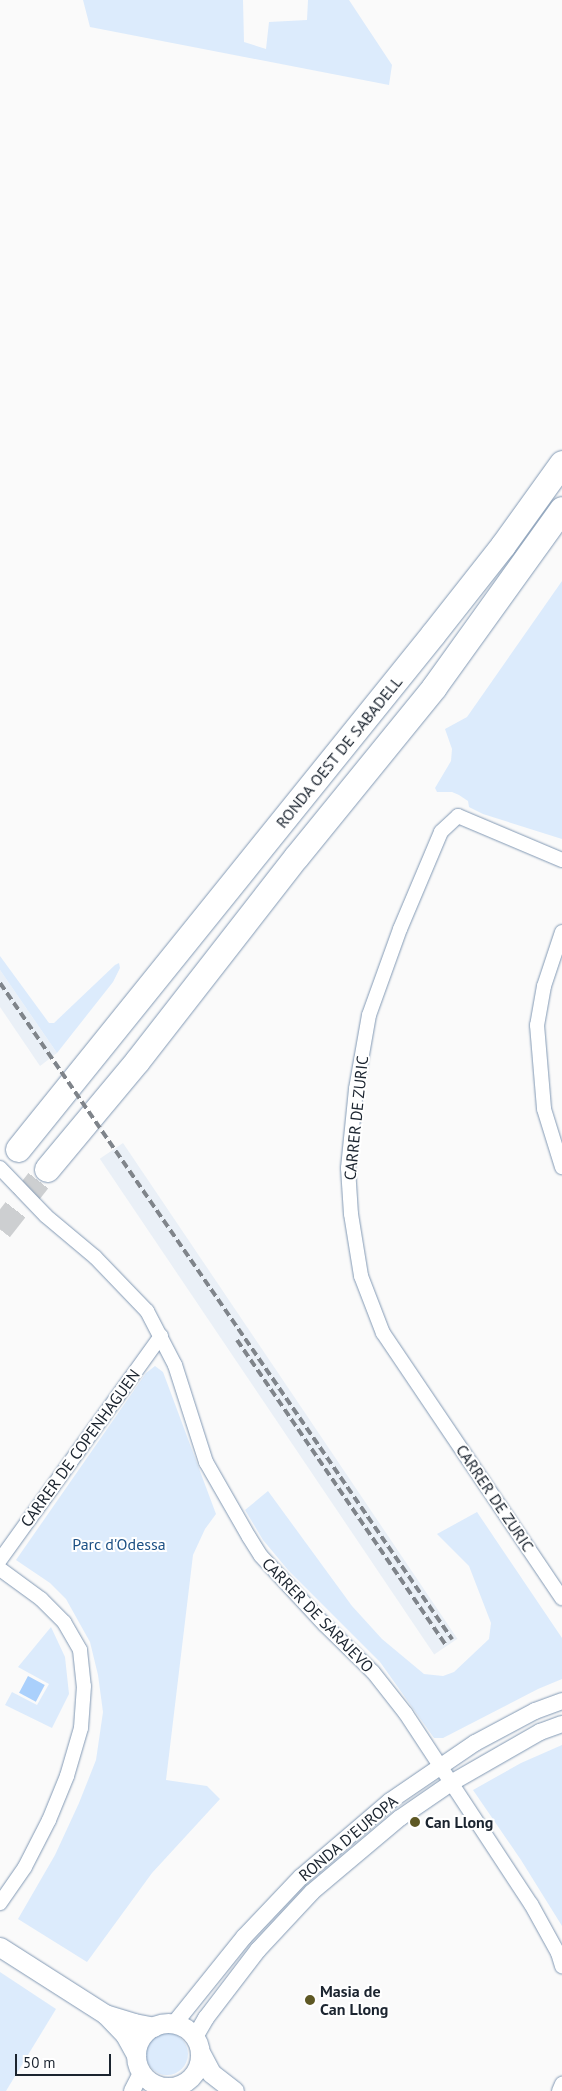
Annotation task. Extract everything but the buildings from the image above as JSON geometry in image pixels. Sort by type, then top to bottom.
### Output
[{"type":"highway","name":"RONDA OEST DE SABADELL","points":[[18,1149],[458,603],[562,463]]},
{"type":"highway","name":"RONDA OEST DE SABADELL","points":[[47,1169],[137,1061],[296,857],[434,687],[562,510]]},
{"type":"main road","points":[[0,1947],[106,2014],[134,2023],[154,2026],[174,2024],[188,2029],[211,2073],[234,2091]]},
{"type":"main road","points":[[106,2014],[125,2035],[150,2082],[160,2089],[188,2081],[198,2069],[198,2046]]},
{"type":"main road","points":[[139,2064],[141,2038],[154,2026]]},
{"type":"main road","points":[[188,2081],[216,2091]]},
{"type":"street","name":"CARRER DE ZURIC","points":[[562,860],[458,816],[441,832],[400,929],[369,1016],[356,1089],[348,1168],[352,1223],[361,1276],[384,1333],[562,1598]]},
{"type":"street","points":[[562,932],[544,986],[537,1025],[544,1108],[562,1167]]},
{"type":"street","name":"CARRER DE SARAJEVO","points":[[0,1168],[46,1216],[95,1257],[147,1312],[175,1365],[206,1462],[248,1536],[268,1563],[373,1672],[440,1765],[531,1904],[558,1953],[562,1966]]},
{"type":"street","name":"CARRER DE COPENHAGUEN","points":[[0,1560],[161,1336]]},
{"type":"street","points":[[0,1569],[41,1599],[64,1622],[80,1650],[84,1686],[81,1728],[67,1776],[49,1820],[25,1867],[0,1903]]},
{"type":"street","name":"RONDA D'EUROPA","points":[[174,2024],[244,1937],[301,1877],[390,1801],[440,1765],[475,1743],[535,1711],[562,1701]]},
{"type":"street","name":"RONDA D'EUROPA","points":[[198,2046],[206,2018],[258,1950],[312,1892],[400,1818],[452,1783],[540,1732],[562,1724]]},
{"type":"street","points":[[132,2091],[139,2064]]},
{"type":"street","points":[[559,2091],[562,2084]]},
{"type":"shaded area","points":[[0,970],[57,1053],[40,1066],[0,1007]]},
{"type":"shaded area","points":[[123,1143],[457,1639],[434,1654],[100,1159]]},
{"type":"green space","points":[[83,0],[243,0],[244,42],[266,49],[269,22],[307,20],[308,0],[349,0],[392,65],[389,85],[90,27]]},
{"type":"green space","points":[[562,581],[562,839],[483,814],[469,807],[468,801],[459,795],[452,792],[437,792],[435,788],[451,761],[452,749],[445,729],[467,717]]},
{"type":"green space","points":[[0,956],[49,1023],[54,1023],[115,965],[119,963],[120,968],[113,982],[57,1053],[0,970]]},
{"type":"green space","name":"Parc d'Odessa","points":[[155,1366],[163,1372],[216,1514],[205,1529],[193,1555],[166,1780],[207,1786],[220,1799],[152,1873],[87,1962],[18,1919],[55,1855],[96,1760],[103,1712],[98,1675],[90,1642],[66,1599],[50,1583],[16,1560],[146,1373]]},
{"type":"green space","points":[[268,1491],[352,1606],[382,1639],[424,1674],[443,1676],[454,1672],[489,1639],[491,1623],[469,1566],[437,1534],[477,1512],[562,1638],[562,1679],[538,1689],[443,1738],[434,1738],[380,1662],[288,1570],[263,1540],[245,1510]]},
{"type":"green space","points":[[51,1627],[65,1657],[69,1694],[52,1728],[5,1705],[12,1692],[37,1705],[49,1684],[18,1667]]},
{"type":"green space","points":[[562,1745],[562,1926],[521,1860],[473,1790],[521,1763]]},
{"type":"green space","points":[[0,1972],[56,2009],[6,2091],[0,2091]]},
{"type":"green space","points":[[167,2033],[182,2039],[188,2054],[182,2069],[167,2075],[152,2069],[146,2054],[152,2039]]},
{"type":"water","points":[[28,1676],[45,1685],[36,1702],[19,1693]]},
{"type":"tunnel","points":[[0,1229],[47,1169]]},
{"type":"railway","points":[[0,983],[452,1639]]},
{"type":"railway","points":[[237,1340],[446,1645]]},
{"type":"place","name":"Can Llong","points":[[415,1822]]},
{"type":"place","name":"Masia de Can Llong","points":[[310,2000]]}]
